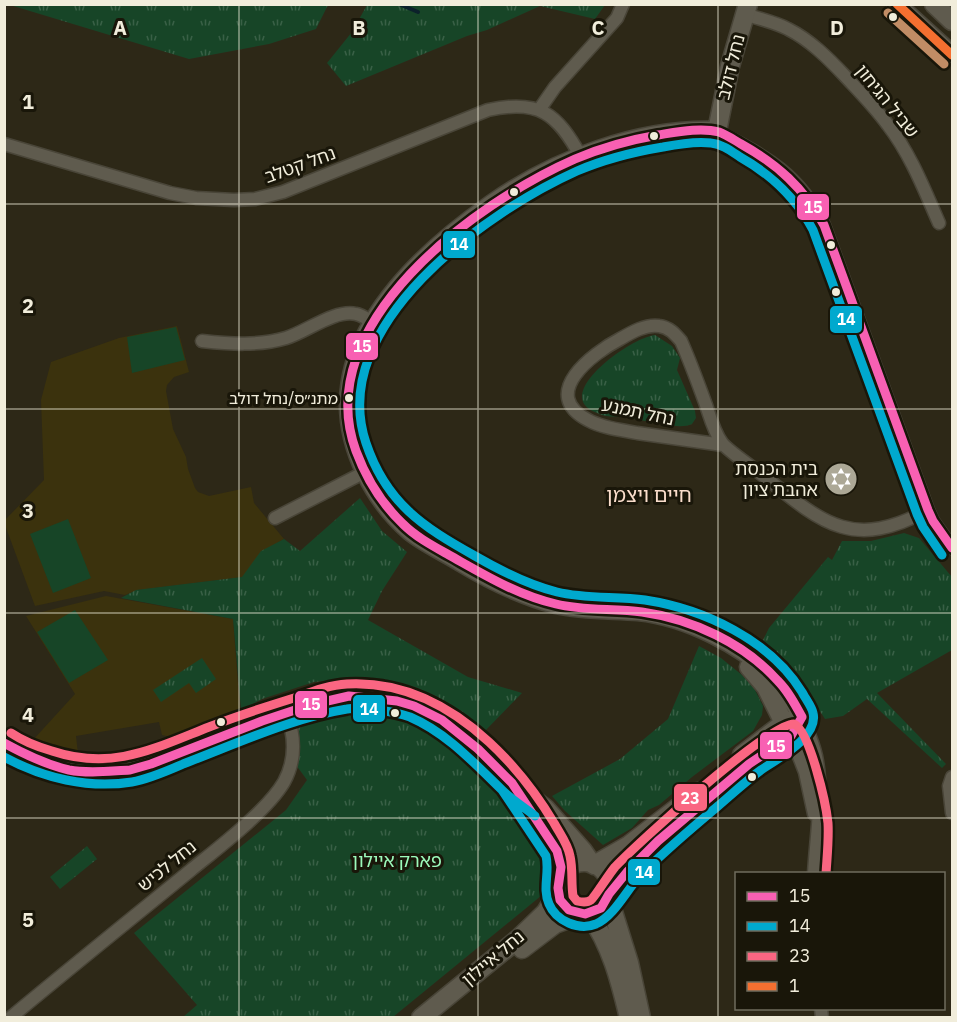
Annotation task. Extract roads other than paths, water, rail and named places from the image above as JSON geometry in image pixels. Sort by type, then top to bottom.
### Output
[{"type":"street","points":[[581,157],[566,130],[539,110],[555,87],[617,18],[623,4]]},
{"type":"street","points":[[896,4],[952,55]]},
{"type":"street","points":[[934,4],[952,21]]},
{"type":"street","name":"נחל דולב","points":[[717,131],[730,66],[746,9]]},
{"type":"street","name":"שביל הגיחון","points":[[746,9],[788,28],[826,55],[864,97],[888,125],[905,150],[919,176],[939,224]]},
{"type":"street","name":"נחל קטלב","points":[[4,144],[170,193],[216,200],[255,199],[311,182],[488,110],[516,106],[539,110]]},
{"type":"street","points":[[814,872],[820,795],[817,758],[802,717],[777,679],[755,659],[715,634],[663,615],[565,605],[508,587],[412,533],[399,520],[365,472],[352,440],[349,422],[349,389],[356,360],[372,322],[395,289],[417,266],[464,225],[526,184],[581,157],[624,141],[697,130],[717,131],[781,168],[814,204],[824,225],[928,510],[952,548]]},
{"type":"street","points":[[202,341],[229,344],[287,338],[340,315],[350,313],[359,314],[372,322]]},
{"type":"street","name":"נחל תמנע","points":[[723,445],[627,431],[591,422],[576,411],[568,399],[568,389],[579,368],[604,347],[647,326],[663,327],[673,332],[681,341],[723,445],[805,509],[837,527],[858,531],[892,527],[928,510]]},
{"type":"street","points":[[692,441],[705,437],[710,425],[710,417]]},
{"type":"street","points":[[275,518],[365,472]]},
{"type":"street","points":[[728,643],[766,687],[787,729],[805,772],[816,824]]},
{"type":"street","points":[[5,745],[70,770],[100,772],[130,770],[286,712],[349,696],[397,701],[414,706],[442,720],[478,749],[512,783],[545,808],[607,877],[609,895],[629,963],[641,1017]]},
{"type":"street","name":"נחל לכיש","points":[[10,1017],[214,851],[262,808],[283,784],[292,764],[292,730],[286,712]]},
{"type":"street","points":[[559,885],[565,871],[572,865],[593,864],[629,845],[802,717]]},
{"type":"street","points":[[585,914],[601,908],[627,872],[658,841],[787,729]]},
{"type":"street","points":[[952,777],[949,786],[952,813]]},
{"type":"street","points":[[512,783],[557,851],[561,867],[560,900],[567,908],[585,914],[599,928],[611,953],[629,1017]]},
{"type":"street","name":"נחל איילון","points":[[421,1017],[546,912],[559,885]]},
{"type":"street","name":"נחל איילון","points":[[438,1017],[555,924],[585,914]]},
{"type":"waterway","points":[[399,4],[418,12]]},
{"type":"place","name":"מתנ״ס/נחל דולב","points":[[349,398]]},
{"type":"place","name":"בית הכנסת אהבת ציון","points":[[841,479]]},
{"type":"district","name":"חיים ויצמן","points":[[649,495]]},
{"type":"park label","name":"פארק איילון","points":[[397,861]]}]
